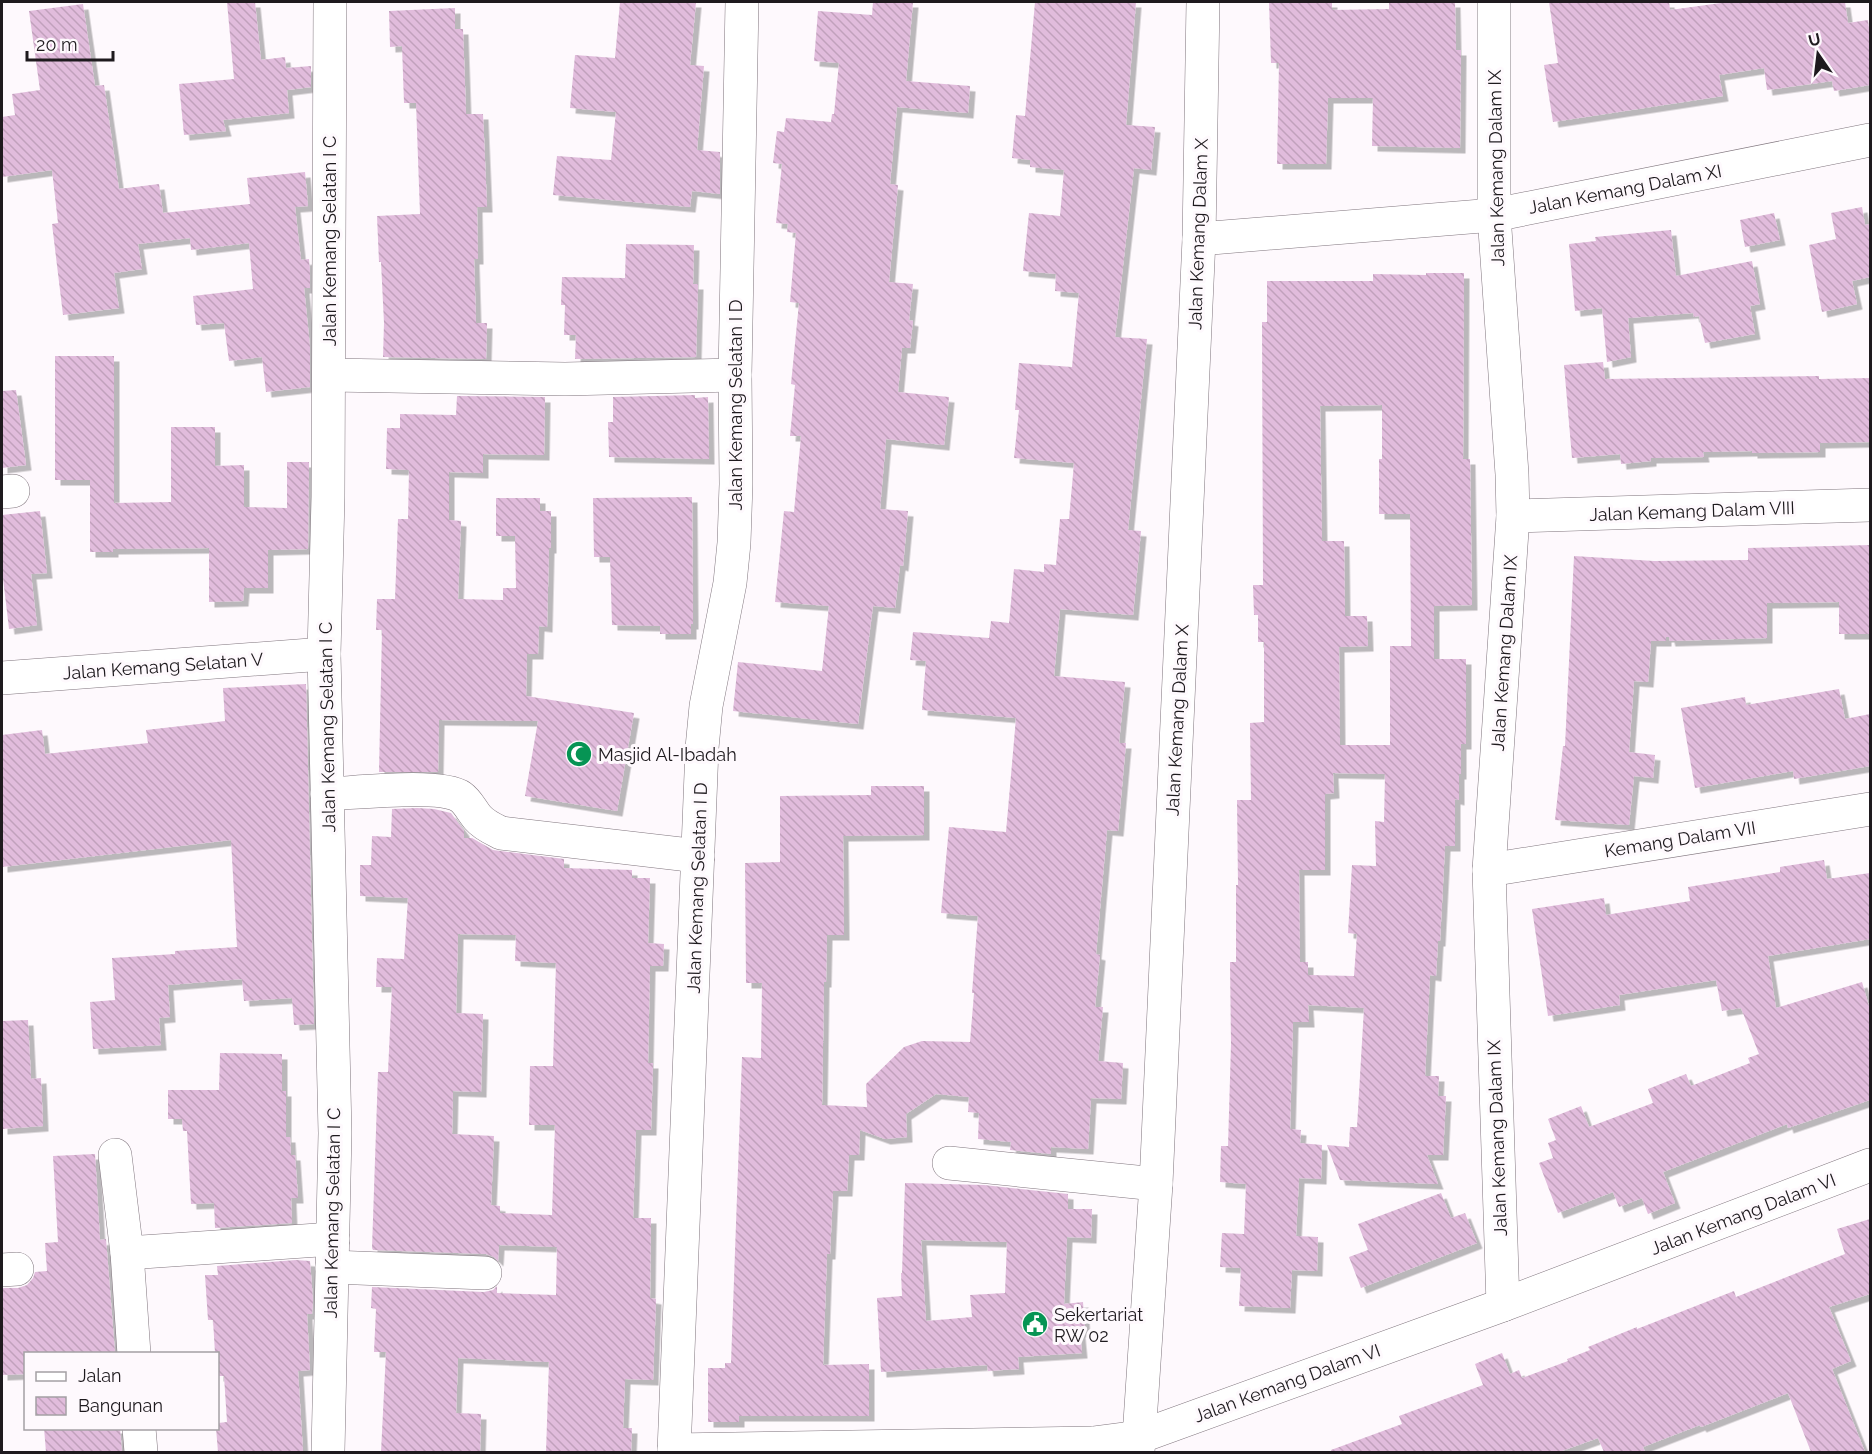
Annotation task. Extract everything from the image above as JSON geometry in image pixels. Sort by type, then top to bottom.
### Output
[{"type":"street","name":"Jalan Kemang Selatan I C","points":[[328,1452],[335,1133],[324,654],[328,497],[330,2]]},
{"type":"street","name":"Jalan Kemang Selatan I D","points":[[674,1451],[702,748],[706,706],[730,583],[734,543],[742,2]]},
{"type":"street","name":"Jalan Kemang Dalam X","points":[[1138,1445],[1156,1184],[1199,239],[1203,2]]},
{"type":"street","name":"Jalan Kemang Dalam IX","points":[[1494,2],[1494,215],[1513,516],[1489,870],[1503,1305]]},
{"type":"street","name":"Jalan Kemang Dalam XI","points":[[1199,239],[1494,215],[1870,140]]},
{"type":"street","points":[[328,375],[565,379],[735,375]]},
{"type":"street","name":"Jalan Kemang Dalam VIII","points":[[1513,516],[1870,505]]},
{"type":"street","name":"Jalan Kemang Selatan V","points":[[2,678],[324,654]]},
{"type":"street","points":[[327,794],[412,790],[449,792],[460,796],[479,819],[501,833],[698,856]]},
{"type":"street","name":"Kemang Dalam VII","points":[[1489,870],[1870,809]]},
{"type":"street","points":[[115,1155],[127,1253],[134,1352]]},
{"type":"street","points":[[949,1163],[1156,1184]]},
{"type":"street","name":"Jalan Kemang Dalam VI","points":[[674,1451],[1093,1448],[1138,1445],[1870,1165]]},
{"type":"street","points":[[127,1253],[332,1253],[485,1274]]},
{"type":"street","points":[[139,1430],[141,1452]]},
{"type":"building","points":[[227,2],[255,2],[261,60],[285,57],[286,68],[311,66],[311,87],[287,90],[289,113],[223,120],[226,131],[184,135],[179,84],[234,79]]},
{"type":"building","points":[[620,2],[696,2],[690,65],[704,66],[697,150],[720,152],[720,194],[692,191],[690,207],[553,195],[557,156],[611,160],[616,112],[570,108],[575,55],[615,58]]},
{"type":"building","points":[[873,2],[913,2],[906,81],[970,86],[968,113],[897,107],[890,184],[898,185],[889,282],[913,284],[909,320],[913,321],[910,348],[902,348],[898,392],[949,397],[944,445],[886,439],[880,509],[908,511],[903,566],[900,565],[895,608],[873,606],[858,724],[733,711],[738,662],[822,671],[829,606],[775,602],[784,511],[794,512],[801,436],[790,436],[795,385],[791,384],[799,303],[790,302],[796,233],[787,232],[788,224],[776,223],[782,164],[773,163],[777,131],[784,132],[786,118],[831,122],[832,114],[834,114],[839,63],[814,61],[818,11],[872,15]]},
{"type":"building","points":[[1035,2],[1136,2],[1126,125],[1155,127],[1151,170],[1134,168],[1115,337],[1147,339],[1128,530],[1141,531],[1133,615],[1060,609],[1054,676],[1125,682],[1119,743],[1126,743],[1118,831],[1107,830],[1096,954],[1100,955],[1095,1007],[1103,1007],[1098,1061],[1123,1063],[1121,1099],[1091,1098],[1088,1149],[1051,1147],[1051,1154],[1010,1150],[1011,1142],[978,1139],[979,1113],[968,1112],[969,1097],[936,1094],[906,1114],[907,1137],[885,1139],[860,1130],[859,1155],[849,1155],[847,1191],[833,1191],[830,1254],[827,1254],[823,1365],[869,1364],[869,1416],[739,1416],[739,1422],[708,1422],[708,1368],[725,1368],[725,1363],[731,1363],[742,1057],[761,1058],[762,983],[746,983],[745,863],[780,862],[780,796],[871,795],[871,786],[924,786],[924,835],[843,836],[844,935],[827,935],[822,1105],[867,1107],[866,1084],[904,1047],[922,1041],[970,1042],[978,916],[941,913],[949,827],[1006,832],[1016,718],[922,710],[926,661],[910,660],[913,632],[989,638],[991,621],[1009,623],[1014,569],[1044,572],[1044,564],[1056,565],[1060,519],[1069,519],[1074,463],[1014,458],[1019,410],[1015,410],[1019,363],[1072,367],[1079,293],[1055,291],[1056,274],[1023,271],[1029,213],[1060,216],[1064,170],[1030,167],[1030,160],[1012,158],[1016,115],[1025,116]]},
{"type":"building","points":[[1269,2],[1332,2],[1332,10],[1389,9],[1389,2],[1455,2],[1456,50],[1461,50],[1460,148],[1372,146],[1373,98],[1328,98],[1326,164],[1277,164],[1279,63],[1271,63]]},
{"type":"building","points":[[1549,2],[1669,2],[1670,10],[1728,2],[1845,2],[1848,23],[1868,20],[1870,85],[1834,91],[1832,81],[1767,90],[1764,68],[1719,75],[1723,96],[1553,122],[1544,65],[1558,63]]},
{"type":"building","points":[[83,4],[95,86],[104,85],[119,189],[159,184],[163,213],[250,204],[247,178],[305,172],[308,206],[295,207],[301,260],[309,259],[310,288],[304,288],[310,347],[310,387],[266,392],[262,357],[229,361],[224,323],[196,325],[193,296],[253,289],[249,243],[191,250],[190,238],[138,244],[142,269],[114,273],[119,308],[63,315],[52,224],[58,223],[52,170],[2,177],[2,117],[15,115],[12,94],[40,90],[29,11]]},
{"type":"building","points":[[455,8],[455,29],[463,29],[466,114],[483,114],[487,207],[477,207],[478,259],[474,259],[476,323],[487,323],[486,359],[383,357],[384,323],[377,216],[420,214],[416,103],[404,103],[402,46],[390,47],[389,11]]},
{"type":"building","points":[[1862,207],[1865,225],[1870,224],[1870,277],[1852,281],[1857,304],[1822,312],[1809,245],[1836,239],[1831,213]]},
{"type":"building","points":[[1774,213],[1780,240],[1745,247],[1740,220]]},
{"type":"building","points":[[1671,230],[1676,276],[1752,261],[1760,304],[1750,306],[1755,334],[1705,343],[1699,316],[1694,317],[1693,313],[1628,318],[1631,357],[1607,362],[1602,308],[1575,311],[1569,244],[1596,241],[1595,237]]},
{"type":"building","points":[[626,244],[694,245],[693,284],[698,284],[696,357],[575,359],[576,335],[564,335],[565,305],[561,305],[562,277],[625,278]]},
{"type":"building","points":[[1426,273],[1464,273],[1463,459],[1470,459],[1472,605],[1434,606],[1434,659],[1466,659],[1466,744],[1461,744],[1459,800],[1455,799],[1455,846],[1445,846],[1436,976],[1430,975],[1425,1076],[1439,1076],[1438,1096],[1446,1096],[1443,1155],[1427,1155],[1438,1184],[1340,1180],[1327,1145],[1349,1147],[1350,1127],[1357,1127],[1364,1008],[1308,1005],[1309,1022],[1293,1022],[1290,1129],[1301,1130],[1300,1143],[1322,1145],[1321,1179],[1299,1178],[1296,1236],[1318,1237],[1317,1271],[1292,1270],[1290,1308],[1239,1306],[1241,1268],[1220,1267],[1222,1233],[1244,1234],[1246,1184],[1220,1182],[1221,1146],[1228,1146],[1231,1044],[1230,962],[1236,962],[1237,800],[1251,800],[1250,723],[1264,722],[1264,642],[1258,642],[1258,615],[1254,615],[1253,585],[1263,585],[1262,322],[1267,322],[1267,281],[1373,281],[1373,274],[1426,275]],"holes":[[[1382,405],[1379,514],[1410,514],[1411,646],[1390,646],[1390,745],[1340,745],[1339,647],[1368,646],[1367,616],[1345,616],[1344,541],[1322,541],[1320,406]],[[1333,773],[1385,774],[1384,822],[1375,821],[1376,866],[1352,865],[1348,933],[1357,934],[1354,976],[1308,975],[1308,962],[1300,962],[1299,870],[1325,870],[1325,794],[1334,793]]]},
{"type":"building","points":[[55,356],[114,356],[114,503],[171,502],[171,427],[215,427],[215,466],[244,465],[244,507],[287,508],[287,462],[309,462],[308,549],[268,550],[268,588],[244,588],[243,601],[209,602],[209,548],[113,549],[113,552],[90,552],[90,480],[55,480]]},
{"type":"building","points":[[1603,362],[1605,379],[1819,376],[1819,379],[1870,378],[1870,442],[1820,443],[1820,452],[1703,452],[1704,457],[1651,458],[1651,461],[1621,464],[1620,454],[1572,458],[1564,365]]},
{"type":"building","points":[[16,390],[26,465],[2,468],[2,391]]},
{"type":"building","points":[[695,395],[695,398],[708,397],[709,459],[609,457],[608,422],[613,422],[613,397]]},
{"type":"building","points":[[457,396],[545,397],[544,455],[483,454],[483,473],[449,472],[449,520],[461,521],[458,599],[503,600],[503,588],[516,588],[515,536],[496,536],[496,498],[540,498],[540,511],[551,511],[547,627],[539,626],[538,654],[527,654],[526,696],[634,713],[617,811],[525,796],[538,721],[439,720],[438,772],[379,772],[382,630],[376,630],[377,599],[395,599],[398,519],[408,519],[409,470],[386,469],[387,428],[400,428],[400,414],[456,415]]},
{"type":"building","points":[[692,497],[693,624],[691,624],[691,634],[660,634],[660,626],[612,625],[610,557],[594,557],[593,498]]},
{"type":"building","points":[[40,511],[47,573],[31,574],[37,625],[9,629],[2,578],[2,515]]},
{"type":"building","points":[[1870,545],[1870,634],[1839,634],[1839,602],[1767,603],[1767,638],[1670,641],[1669,637],[1666,637],[1666,641],[1651,641],[1648,682],[1634,681],[1629,752],[1655,755],[1653,778],[1634,776],[1629,825],[1555,820],[1563,746],[1565,746],[1574,556],[1654,561],[1748,560],[1748,548]]},
{"type":"building","points":[[306,684],[314,1024],[294,1025],[292,998],[244,1001],[242,979],[168,985],[170,1017],[159,1018],[161,1045],[93,1049],[90,1002],[115,1000],[112,958],[237,947],[231,840],[2,867],[2,735],[42,730],[45,754],[148,743],[146,730],[225,721],[223,688]]},
{"type":"building","points":[[1839,689],[1845,719],[1870,714],[1870,766],[1794,779],[1793,771],[1695,788],[1681,708],[1745,697],[1746,705]]},
{"type":"building","points":[[392,809],[434,809],[451,813],[464,831],[464,838],[472,838],[493,850],[564,859],[564,868],[632,870],[632,878],[650,878],[648,943],[664,944],[663,966],[650,966],[648,1063],[653,1063],[651,1130],[636,1130],[633,1218],[651,1218],[650,1298],[656,1299],[653,1380],[625,1379],[623,1428],[632,1428],[631,1452],[546,1452],[549,1362],[458,1358],[456,1413],[481,1414],[480,1452],[381,1452],[386,1352],[374,1352],[376,1309],[371,1308],[372,1287],[484,1292],[493,1290],[497,1286],[497,1293],[556,1295],[557,1247],[499,1245],[498,1261],[486,1254],[373,1250],[372,1248],[378,1072],[388,1072],[392,987],[376,987],[377,958],[404,959],[408,898],[360,896],[360,865],[371,865],[372,836],[391,837]],"holes":[[[458,934],[516,935],[515,961],[556,963],[553,1066],[530,1066],[529,1125],[555,1125],[552,1215],[500,1213],[500,1206],[491,1205],[494,1136],[452,1134],[453,1091],[481,1092],[483,1014],[456,1013]]]},
{"type":"building","points":[[1824,860],[1827,879],[1870,873],[1870,939],[1768,956],[1776,1008],[1862,982],[1870,1010],[1870,1100],[1788,1128],[1787,1124],[1663,1172],[1675,1203],[1648,1214],[1642,1198],[1619,1207],[1613,1192],[1558,1213],[1539,1163],[1553,1158],[1548,1143],[1556,1140],[1548,1119],[1581,1106],[1589,1127],[1653,1103],[1648,1089],[1686,1074],[1691,1086],[1750,1063],[1748,1058],[1759,1054],[1741,1008],[1722,1011],[1716,980],[1619,995],[1620,1005],[1548,1016],[1532,909],[1604,898],[1606,915],[1690,901],[1688,887],[1780,872],[1780,867]]},
{"type":"building","points":[[28,1020],[31,1079],[41,1078],[43,1126],[2,1129],[2,1021]]},
{"type":"building","points":[[220,1053],[282,1054],[282,1091],[286,1091],[286,1137],[290,1137],[291,1155],[295,1155],[298,1198],[291,1198],[292,1223],[215,1228],[214,1203],[191,1204],[187,1131],[183,1131],[182,1119],[168,1119],[168,1090],[219,1090]]},
{"type":"building","points":[[95,1154],[100,1240],[106,1239],[115,1352],[24,1352],[24,1374],[2,1375],[2,1288],[18,1288],[27,1285],[35,1272],[47,1271],[45,1243],[58,1242],[53,1156]]},
{"type":"building","points":[[905,1183],[984,1185],[1068,1194],[1068,1209],[1092,1209],[1091,1238],[1067,1237],[1064,1304],[1083,1302],[1085,1331],[1080,1332],[1082,1353],[1018,1357],[1019,1369],[988,1371],[987,1365],[881,1372],[877,1298],[902,1296]],"holes":[[[921,1240],[1007,1242],[1005,1293],[970,1295],[972,1317],[926,1321]]]},
{"type":"building","points":[[1441,1193],[1451,1218],[1465,1213],[1477,1243],[1361,1288],[1349,1257],[1368,1250],[1358,1224]]},
{"type":"building","points":[[1870,1219],[1870,1294],[1829,1307],[1851,1361],[1832,1369],[1865,1452],[1811,1452],[1788,1393],[1643,1447],[1645,1452],[1604,1452],[1598,1438],[1559,1452],[1331,1452],[1331,1450],[1402,1424],[1399,1416],[1483,1385],[1475,1364],[1502,1353],[1510,1374],[1519,1370],[1522,1378],[1568,1361],[1567,1359],[1590,1350],[1588,1347],[1637,1327],[1637,1329],[1734,1291],[1736,1297],[1845,1254],[1837,1229]]},
{"type":"building","points":[[310,1261],[313,1301],[312,1314],[307,1314],[310,1370],[298,1371],[303,1452],[218,1452],[216,1430],[219,1430],[219,1423],[227,1422],[224,1376],[219,1376],[219,1352],[215,1352],[213,1320],[208,1320],[205,1275],[218,1275],[217,1266]]},
{"type":"building","points":[[44,1430],[120,1430],[122,1452],[46,1452]]},
{"type":"place","name":"Masjid Al-Ibadah","points":[[579,754]]},
{"type":"place","name":"Sekertariat RW 02","points":[[1035,1324]]}]
